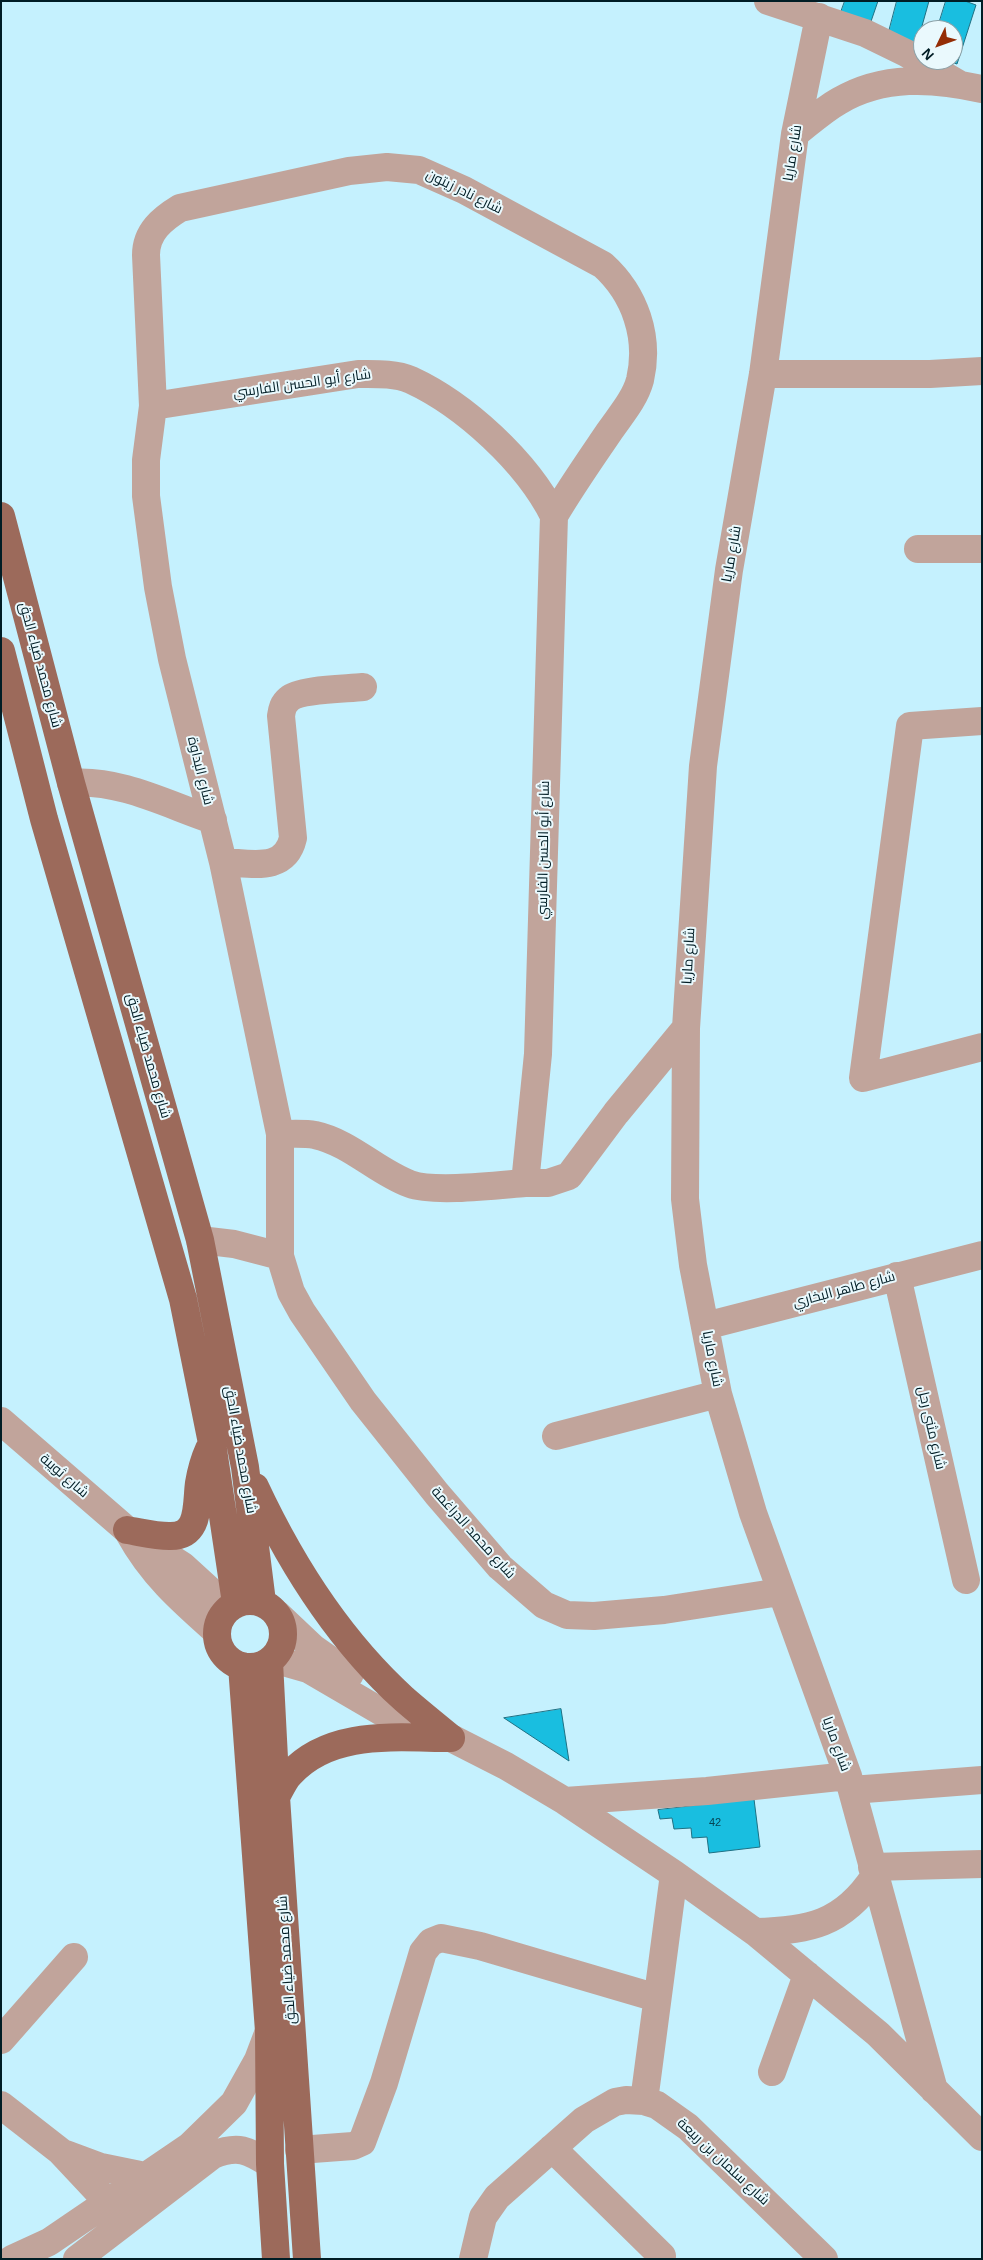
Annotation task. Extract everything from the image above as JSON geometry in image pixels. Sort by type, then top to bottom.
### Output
[{"type":"main road","name":"شارع محمد ضياء الحق","points":[[1,516],[71,784],[200,1240],[245,1467],[244,1612]]},
{"type":"main road","name":"شارع محمد ضياء الحق","points":[[1,651],[44,819],[183,1299],[244,1612]]},
{"type":"main road","points":[[127,1530],[169,1536],[183,1533],[190,1529],[197,1515],[199,1481],[212,1443]]},
{"type":"main road","points":[[245,1467],[269,1518],[298,1567],[329,1613],[364,1657],[403,1698],[451,1738]]},
{"type":"main road","points":[[244,1612],[284,1633],[281,1649],[271,1660],[261,1666],[242,1666],[226,1657],[221,1649],[244,1612]]},
{"type":"main road","name":"شارع محمد ضياء الحق","points":[[271,1660],[264,1798],[270,2164],[276,2259]]},
{"type":"main road","name":"شارع محمد ضياء الحق","points":[[242,1666],[264,1798],[299,2150],[307,2259]]},
{"type":"main road","points":[[264,1798],[290,1774],[320,1752],[338,1744],[376,1737],[451,1738]]},
{"type":"street","points":[[768,1],[865,34],[970,87]]},
{"type":"street","name":"شارع ماريا","points":[[819,17],[795,134],[763,374],[728,570],[703,766],[686,1028],[685,1199],[693,1266],[718,1394],[753,1513],[850,1783],[934,2090]]},
{"type":"street","points":[[795,134],[838,101],[865,87],[922,80],[970,87]]},
{"type":"street","name":"شارع نادر زيتون","points":[[153,406],[146,245],[152,233],[165,218],[180,208],[349,171],[387,167],[419,170],[464,190],[603,265],[614,275],[635,308],[642,332],[640,380],[630,402],[570,487],[554,516]]},
{"type":"street","points":[[763,374],[982,372]]},
{"type":"street","name":"شارع أبو الحسن الفارسي","points":[[153,406],[358,374],[380,374],[409,380],[482,428],[530,477],[544,496],[554,516],[538,1054],[526,1183]]},
{"type":"street","name":"شارع البداوة","points":[[153,406],[146,460],[146,496],[149,528],[172,659],[223,862],[280,1134]]},
{"type":"street","points":[[918,549],[982,549]]},
{"type":"street","points":[[223,862],[275,863],[291,849],[293,838],[281,716],[283,706],[290,698],[300,694],[362,687]]},
{"type":"street","points":[[982,721],[910,726],[863,1078],[982,1047]]},
{"type":"street","points":[[71,784],[94,782],[116,786],[213,820]]},
{"type":"street","points":[[200,1240],[234,1244],[280,1256],[280,1134],[315,1135],[331,1141],[352,1151],[390,1176],[413,1185],[437,1187],[548,1182],[569,1176],[616,1113],[686,1028]]},
{"type":"street","name":"شارع طاهر البخاري","points":[[705,1326],[982,1255]]},
{"type":"street","name":"شارع محمد الدراغمة","points":[[280,1256],[291,1292],[302,1312],[363,1401],[437,1494],[500,1567],[544,1605],[567,1615],[594,1616],[664,1610],[780,1592]]},
{"type":"street","name":"شارع مثنى رجل","points":[[897,1276],[966,1580]]},
{"type":"street","points":[[556,1436],[718,1394]]},
{"type":"street","name":"شارع ثويبة","points":[[1,1421],[127,1530],[146,1562],[167,1587],[244,1612],[313,1648],[393,1702],[410,1720]]},
{"type":"street","points":[[271,1660],[308,1669],[380,1711],[410,1720],[506,1766],[565,1801],[674,1874],[755,1932],[878,2034],[934,2090],[979,2139]]},
{"type":"street","points":[[565,1801],[850,1783],[982,1780]]},
{"type":"street","points":[[755,1932],[788,1932],[820,1923],[851,1906],[873,1872],[982,1864]]},
{"type":"street","points":[[644,2101],[674,1874]]},
{"type":"street","points":[[299,2150],[353,2146],[362,2142],[384,2083],[423,1952],[431,1942],[441,1938],[480,1946],[657,1998]]},
{"type":"street","points":[[1,2040],[74,1957]]},
{"type":"street","points":[[772,2072],[807,1974]]},
{"type":"street","points":[[12,2259],[49,2242],[190,2146],[234,2103],[258,2060],[268,2031]]},
{"type":"street","name":"شارع سلمان بن ربيعة","points":[[473,2259],[477,2236],[490,2205],[584,2120],[615,2102],[644,2101],[657,2105],[672,2115],[708,2144],[824,2259]]},
{"type":"street","points":[[1,2105],[60,2151],[126,2221]]},
{"type":"street","points":[[552,2148],[662,2256]]},
{"type":"street","points":[[77,2259],[213,2155],[228,2149],[244,2150],[270,2164]]},
{"type":"street","points":[[60,2151],[102,2167],[145,2176]]},
{"type":"building","points":[[845,1],[878,1],[867,33],[837,23]]},
{"type":"building","points":[[897,1],[929,1],[924,20],[913,20],[913,50],[886,43]]},
{"type":"building","points":[[946,1],[965,1],[976,5],[963,45],[963,20],[940,20]]},
{"type":"building","points":[[561,1709],[569,1761],[504,1718]]},
{"type":"building","points":[[754,1799],[760,1847],[709,1853],[707,1837],[692,1838],[691,1828],[674,1829],[672,1818],[660,1819],[658,1810]]}]
